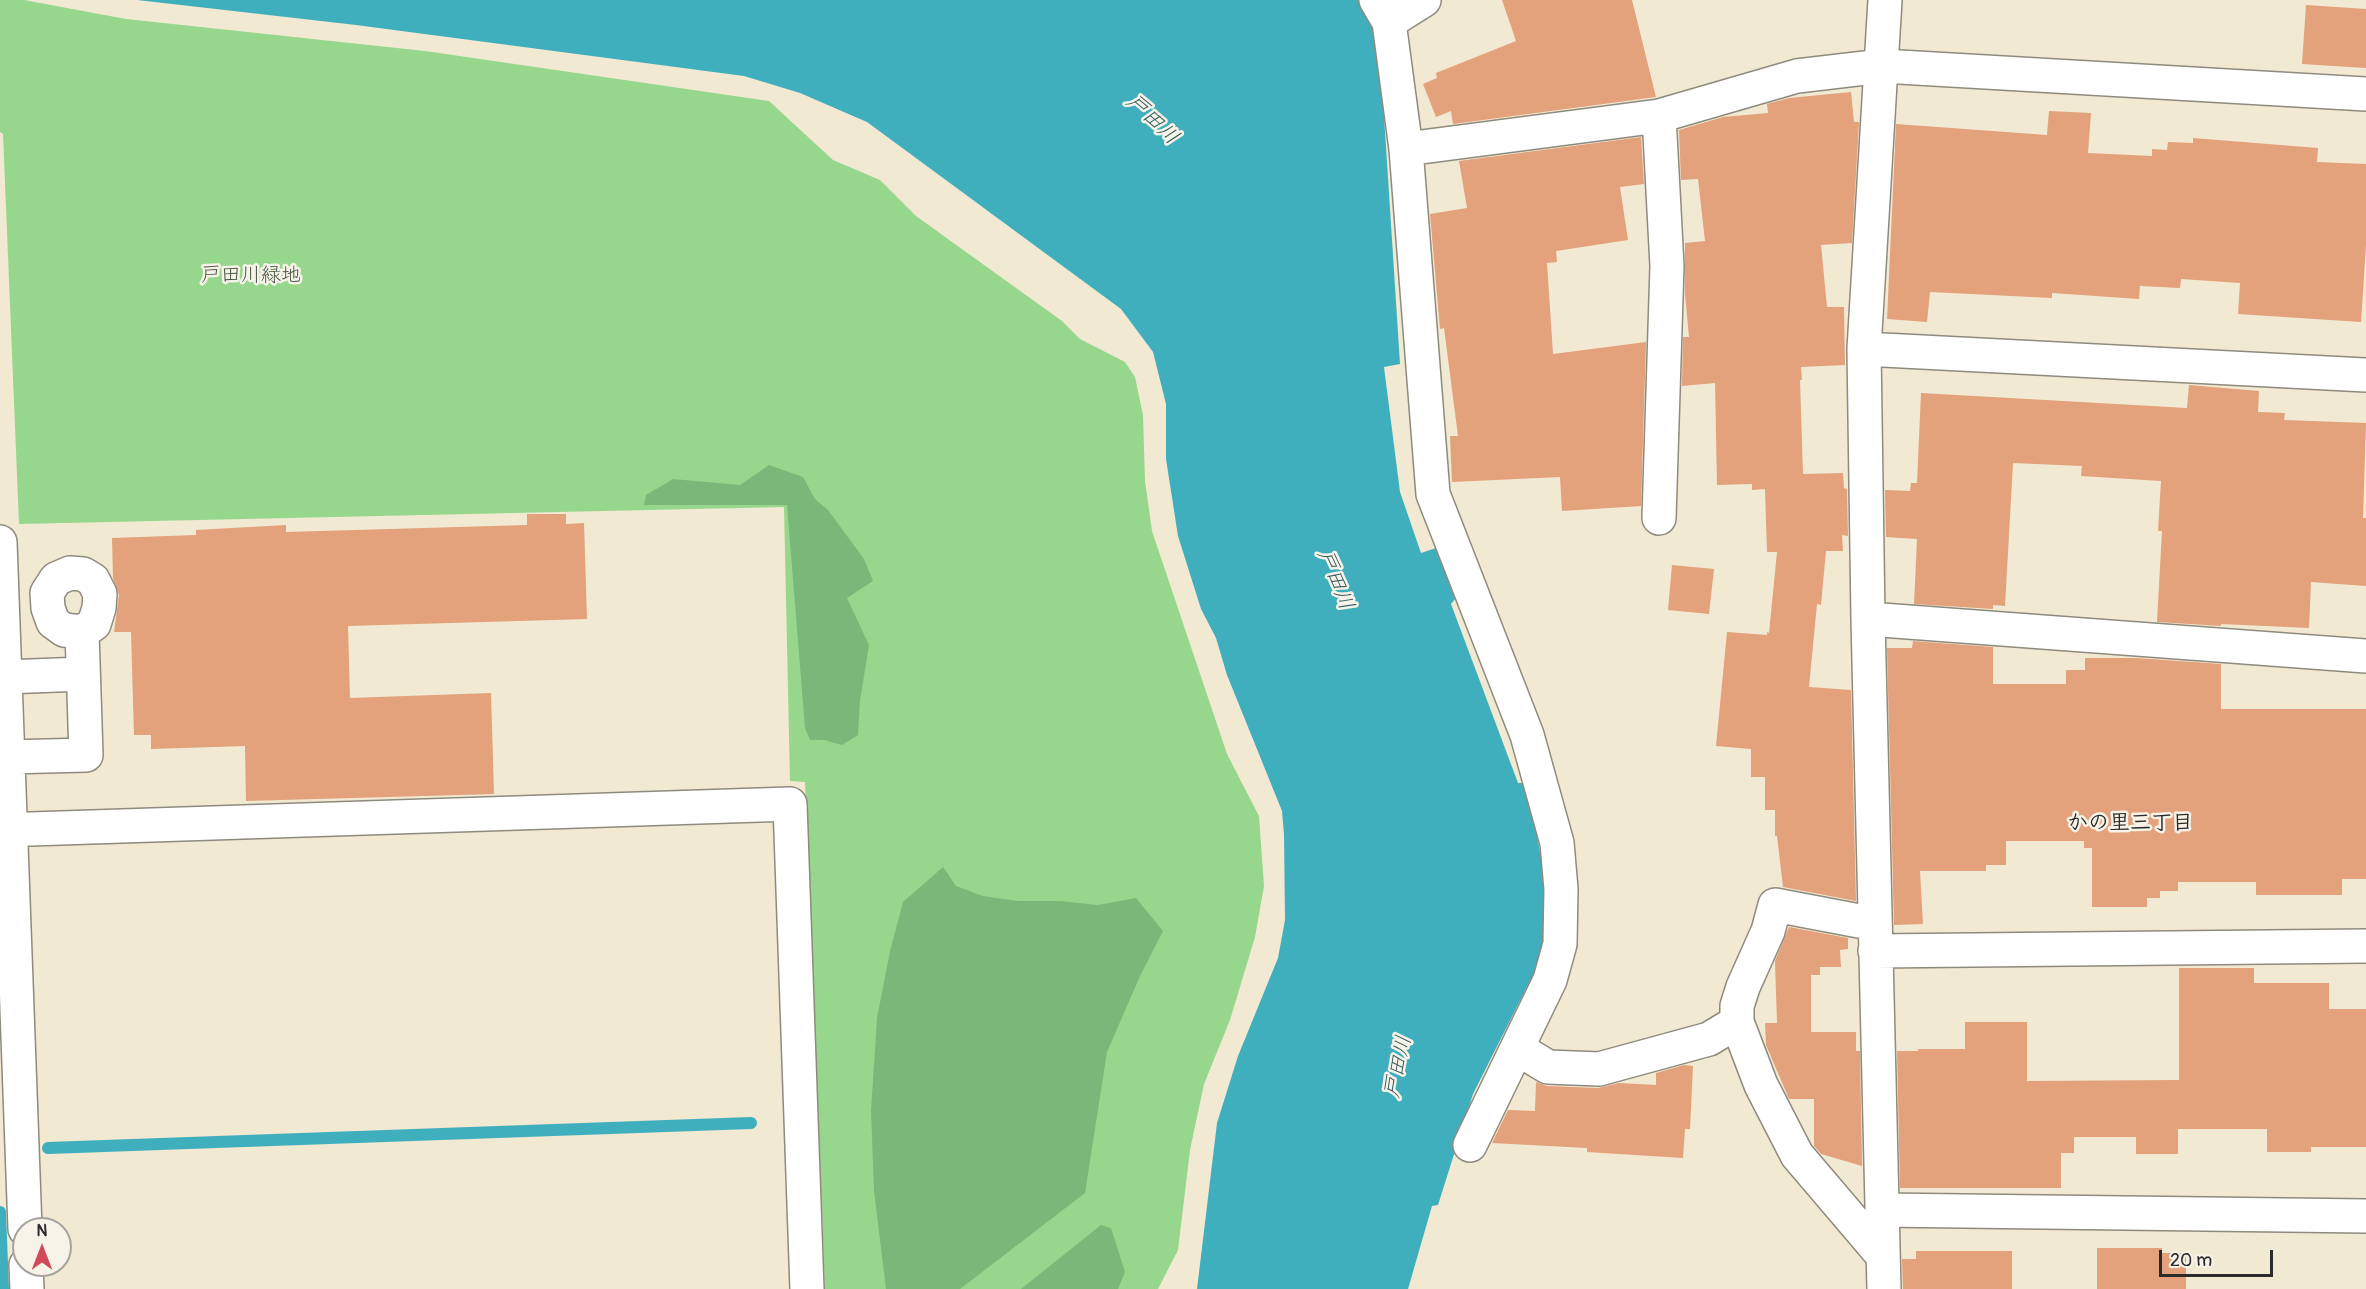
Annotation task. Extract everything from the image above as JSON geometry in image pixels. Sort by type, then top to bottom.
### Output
[{"type":"street","points":[[1424,0],[1383,11],[1406,149],[1433,494],[1527,735],[1557,843],[1561,889],[1560,944],[1550,980],[1470,1145]]},
{"type":"street","points":[[1884,1289],[1864,349],[1885,0]]},
{"type":"street","points":[[1406,149],[1659,116],[1797,76],[1882,66],[2366,94]]},
{"type":"street","points":[[1659,116],[1667,266],[1659,518]]},
{"type":"street","points":[[1864,349],[2366,375]]},
{"type":"street","points":[[0,542],[8,757],[5,830],[24,1217]]},
{"type":"street","points":[[1868,619],[2366,656]]},
{"type":"street","points":[[8,757],[86,755],[82,632]]},
{"type":"street","points":[[5,677],[83,674]]},
{"type":"street","points":[[5,830],[790,804],[807,1289]]},
{"type":"street","points":[[1883,1256],[1797,1155],[1761,1085],[1737,1022],[1737,1006],[1743,987],[1765,939],[1775,905],[1875,938],[2366,945]]},
{"type":"street","points":[[1518,1049],[1548,1067],[1599,1069],[1709,1039],[1737,1022]]},
{"type":"street","points":[[1882,1210],[2366,1216]]},
{"type":"green space","name":"戸田川緑地","points":[[0,0],[24,0],[126,19],[425,51],[769,101],[833,160],[880,180],[916,216],[1062,321],[1080,339],[1125,362],[1135,377],[1143,415],[1145,481],[1152,531],[1227,754],[1259,816],[1264,886],[1255,937],[1230,1020],[1204,1084],[1190,1150],[1178,1250],[1158,1289],[825,1289],[805,782],[790,781],[784,507],[19,524],[3,134],[0,132]]},
{"type":"green space","points":[[769,465],[803,477],[815,499],[828,510],[864,559],[873,581],[847,598],[869,645],[860,701],[858,735],[842,745],[824,740],[810,740],[805,728],[787,505],[644,505],[646,495],[673,479],[740,485]]},
{"type":"green space","points":[[943,867],[956,886],[983,896],[1018,901],[1060,901],[1098,905],[1136,898],[1163,931],[1140,976],[1107,1052],[1085,1193],[960,1289],[886,1289],[874,1191],[871,1111],[877,1018],[890,951],[903,902]]},
{"type":"green space","points":[[1101,1225],[1111,1228],[1125,1272],[1118,1289],[1021,1289]]},
{"type":"water","name":"戸田川","points":[[137,0],[1362,0],[1379,38],[1400,364],[1384,367],[1400,492],[1421,553],[1436,548],[1456,598],[1451,604],[1518,783],[1528,783],[1542,864],[1546,905],[1543,940],[1536,969],[1473,1094],[1438,1205],[1432,1206],[1408,1289],[1197,1289],[1217,1123],[1238,1056],[1278,958],[1285,920],[1284,835],[1282,811],[1227,675],[1216,638],[1201,609],[1178,536],[1166,459],[1166,404],[1153,352],[1121,309],[867,122],[800,93],[744,76],[356,25]]},
{"type":"building","points":[[1502,0],[1632,0],[1656,97],[1453,124],[1451,111],[1436,117],[1423,84],[1437,78],[1436,73],[1516,41]]},
{"type":"building","points":[[2306,5],[2366,9],[2366,68],[2302,64]]},
{"type":"building","points":[[1851,92],[1854,122],[1859,122],[1852,243],[1821,245],[1827,307],[1844,307],[1845,365],[1801,367],[1802,380],[1800,380],[1803,474],[1843,473],[1844,488],[1847,489],[1848,536],[1842,535],[1843,551],[1826,551],[1821,605],[1817,604],[1809,687],[1851,690],[1856,901],[1783,887],[1777,836],[1775,836],[1775,810],[1765,810],[1765,777],[1751,777],[1751,749],[1716,746],[1727,632],[1767,635],[1767,632],[1769,633],[1777,552],[1767,552],[1765,489],[1752,490],[1752,484],[1717,485],[1715,383],[1682,386],[1683,337],[1689,337],[1685,294],[1685,243],[1705,241],[1698,179],[1681,180],[1679,130],[1723,117],[1768,113],[1767,104],[1789,98]]},
{"type":"building","points":[[2049,111],[2091,113],[2088,153],[2152,156],[2152,149],[2167,150],[2168,142],[2193,143],[2193,138],[2318,148],[2317,162],[2366,164],[2366,245],[2361,322],[2238,314],[2240,283],[2181,279],[2180,288],[2140,286],[2139,299],[2052,293],[2052,298],[1930,292],[1927,322],[1887,319],[1896,124],[2047,135]]},
{"type":"building","points":[[1641,137],[1644,184],[1620,187],[1628,240],[1556,251],[1557,262],[1547,263],[1553,354],[1646,342],[1641,506],[1562,511],[1560,477],[1452,482],[1450,436],[1458,436],[1444,328],[1440,329],[1430,214],[1467,208],[1459,161]]},
{"type":"building","points":[[2189,385],[2259,391],[2258,412],[2285,413],[2284,420],[2366,423],[2363,518],[2366,518],[2366,586],[2311,582],[2309,628],[2157,622],[2162,531],[2158,531],[2161,481],[2081,476],[2082,466],[2013,463],[2005,606],[1993,605],[1993,609],[1914,604],[1917,539],[1886,537],[1885,490],[1910,491],[1911,483],[1917,483],[1921,393],[2187,408]]},
{"type":"building","points":[[527,514],[566,514],[566,524],[584,523],[587,619],[348,626],[350,698],[491,693],[494,794],[246,801],[245,746],[151,749],[151,735],[134,735],[131,632],[114,632],[119,595],[113,578],[112,538],[196,535],[196,530],[286,525],[286,532],[527,525]]},
{"type":"building","points":[[1672,565],[1714,569],[1709,614],[1668,610]]},
{"type":"building","points":[[1913,641],[1993,647],[1993,684],[2066,684],[2066,670],[2085,670],[2085,658],[2136,658],[2221,664],[2221,709],[2366,709],[2366,879],[2342,879],[2342,895],[2256,895],[2256,882],[2178,882],[2178,891],[2160,891],[2160,898],[2147,898],[2147,907],[2092,907],[2092,848],[2084,848],[2084,841],[2006,841],[2006,865],[1986,865],[1986,871],[1920,871],[1923,924],[1894,925],[1887,648],[1912,648]]},
{"type":"building","points":[[1789,927],[1848,938],[1848,949],[1840,950],[1841,967],[1820,967],[1820,975],[1811,975],[1811,1032],[1856,1032],[1856,1051],[1860,1051],[1862,1166],[1821,1154],[1814,1146],[1814,1099],[1789,1099],[1766,1045],[1765,1023],[1777,1023],[1775,961]]},
{"type":"building","points":[[2179,968],[2254,968],[2254,983],[2329,983],[2329,1009],[2366,1009],[2366,1147],[2311,1147],[2311,1152],[2267,1152],[2267,1129],[2178,1129],[2178,1154],[2136,1154],[2136,1137],[2074,1137],[2074,1153],[2061,1153],[2061,1188],[1900,1188],[1897,1051],[1965,1049],[1965,1022],[2027,1022],[2027,1081],[2179,1080]]},
{"type":"building","points":[[1684,1065],[1693,1066],[1690,1129],[1685,1129],[1683,1158],[1587,1152],[1587,1148],[1492,1143],[1508,1110],[1535,1111],[1536,1082],[1547,1086],[1598,1088],[1619,1083],[1656,1085],[1656,1073]]},
{"type":"building","points":[[2097,1248],[2162,1248],[2162,1253],[2186,1253],[2186,1289],[2097,1289]]},
{"type":"building","points":[[1916,1251],[2012,1251],[2012,1289],[1903,1289],[1902,1259],[1916,1259]]},
{"type":"waterway","points":[[48,1148],[751,1123]]},
{"type":"waterway","points":[[0,1212],[3,1289]]},
{"type":"district","name":"かの里三丁目","points":[[2130,824]]}]
